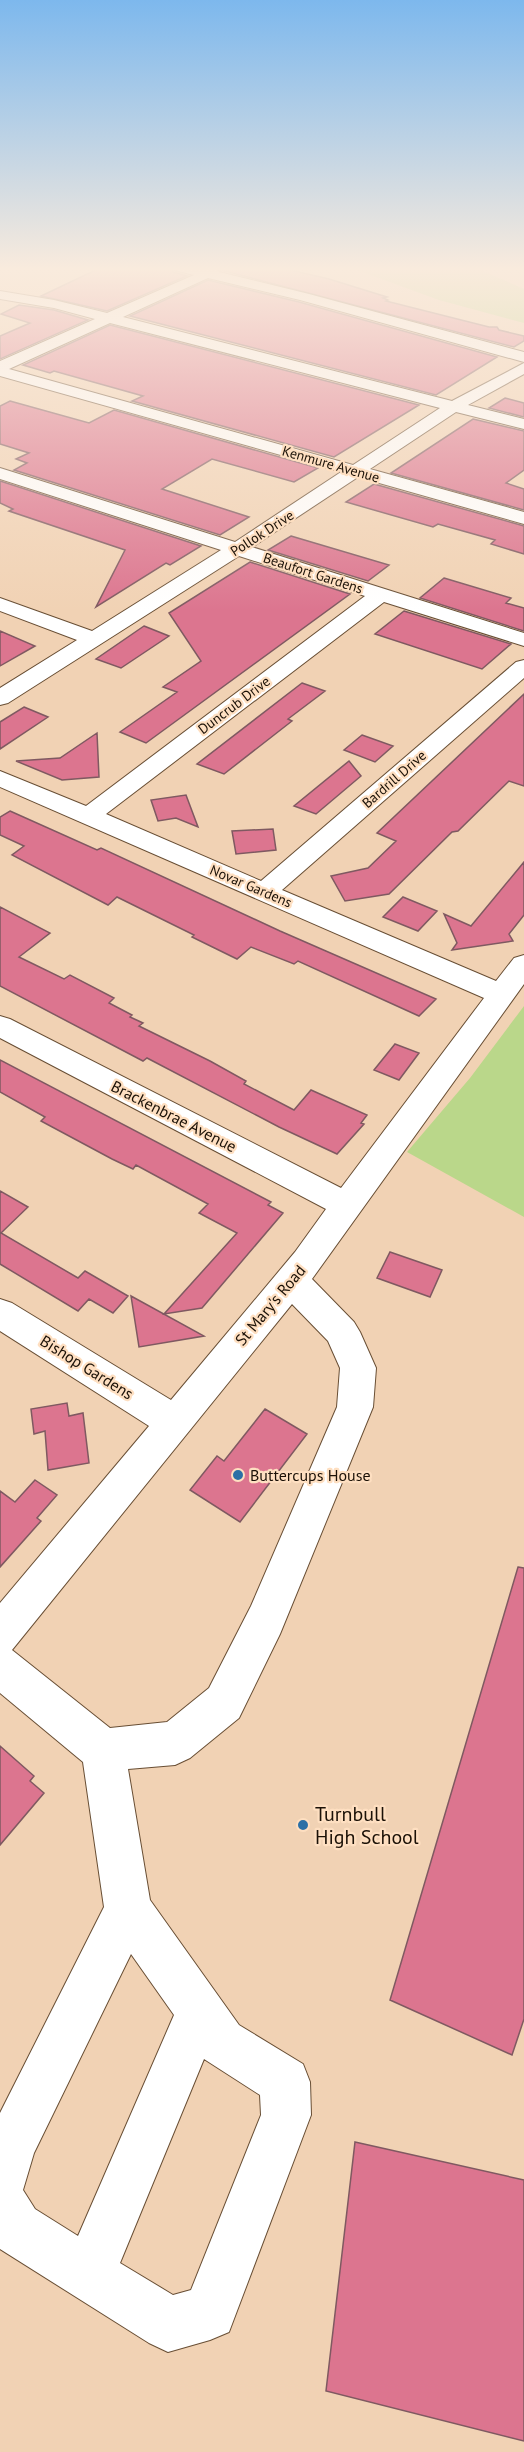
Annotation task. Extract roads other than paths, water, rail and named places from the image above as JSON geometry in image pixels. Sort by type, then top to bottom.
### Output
[{"type":"street","name":"Kenmure Avenue","points":[[43,381],[524,518]]},
{"type":"street","points":[[357,381],[524,424]]},
{"type":"street","name":"Pollok Drive","points":[[0,698],[238,549],[454,406],[499,381]]},
{"type":"street","name":"Beaufort Gardens","points":[[0,472],[524,640]]},
{"type":"street","name":"Duncrub Drive","points":[[88,816],[381,594]]},
{"type":"street","points":[[0,604],[94,639]]},
{"type":"street","name":"Bardrill Drive","points":[[264,892],[524,667]]},
{"type":"street","name":"Novar Gardens","points":[[0,778],[501,994]]},
{"type":"street","name":"St Mary's Road","points":[[0,1635],[307,1261],[524,964]]},
{"type":"street","name":"Brackenbrae Avenue","points":[[0,1026],[348,1206]]},
{"type":"street","points":[[103,1750],[175,1743],[224,1703],[266,1620],[355,1407],[358,1368],[342,1332],[290,1279]]},
{"type":"street","name":"Bishop Gardens","points":[[0,1313],[173,1422]]},
{"type":"street","points":[[0,1666],[103,1750],[128,1909],[222,2042],[285,2082],[286,2115],[210,2313],[168,2324],[16,2229],[0,2201]]},
{"type":"street","points":[[0,2183],[10,2146],[128,1909]]},
{"type":"street","points":[[88,2275],[200,2011]]},
{"type":"place","name":"Buttercups House","points":[[238,1475]]},
{"type":"place","name":"Turnbull High School","points":[[303,1825]]}]
